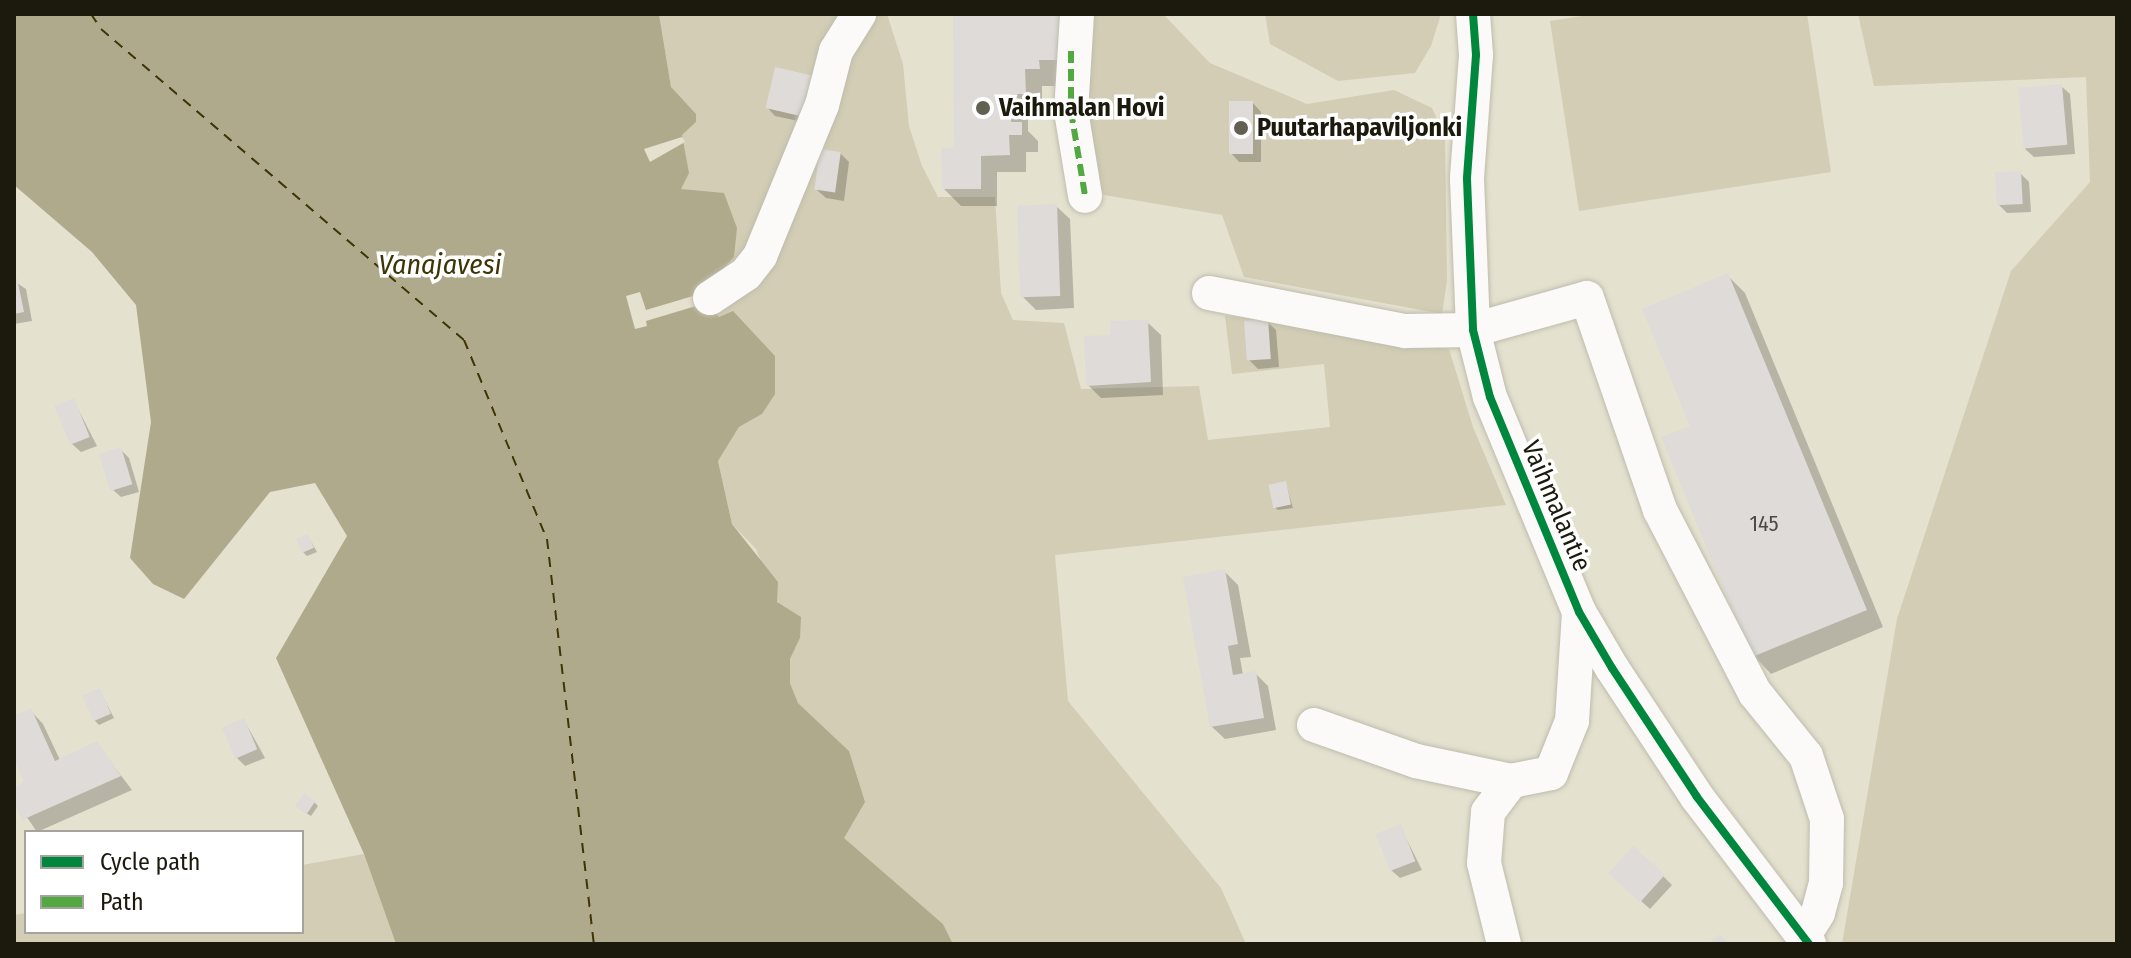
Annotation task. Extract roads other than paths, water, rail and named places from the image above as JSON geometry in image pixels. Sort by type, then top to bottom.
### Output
[{"type":"street","points":[[710,298],[746,274],[760,256],[822,105],[836,51],[859,14]]},
{"type":"street","points":[[1077,14],[1071,51],[1072,125],[1085,196]]},
{"type":"street","name":"Vaihmalantie","points":[[1473,14],[1476,55],[1467,179],[1473,330],[1490,397],[1579,612],[1697,797],[1807,940]]},
{"type":"street","points":[[1209,293],[1405,331],[1473,330],[1587,298],[1660,510],[1755,693],[1810,769],[1827,819],[1826,883],[1807,940]]},
{"type":"street","points":[[1314,725],[1416,761],[1511,781],[1551,773],[1572,721],[1579,612]]},
{"type":"street","points":[[1504,944],[1484,863],[1488,812],[1511,781]]},
{"type":"water","name":"Vanajavesi","points":[[14,14],[659,14],[671,87],[696,114],[696,122],[682,135],[689,173],[681,189],[724,193],[737,228],[734,257],[707,286],[711,308],[719,317],[733,311],[775,356],[775,394],[762,414],[739,427],[718,461],[732,524],[778,582],[777,602],[801,617],[800,638],[790,659],[790,683],[798,703],[849,751],[865,802],[844,838],[943,924],[953,944],[396,944],[364,854],[276,658],[347,536],[315,483],[270,492],[184,599],[153,584],[130,558],[151,422],[136,305],[92,252],[14,185]]},
{"type":"place","name":"Vaihmalan Hovi","points":[[983,108]]},
{"type":"place","name":"Puutarhapaviljonki","points":[[1241,128]]}]
